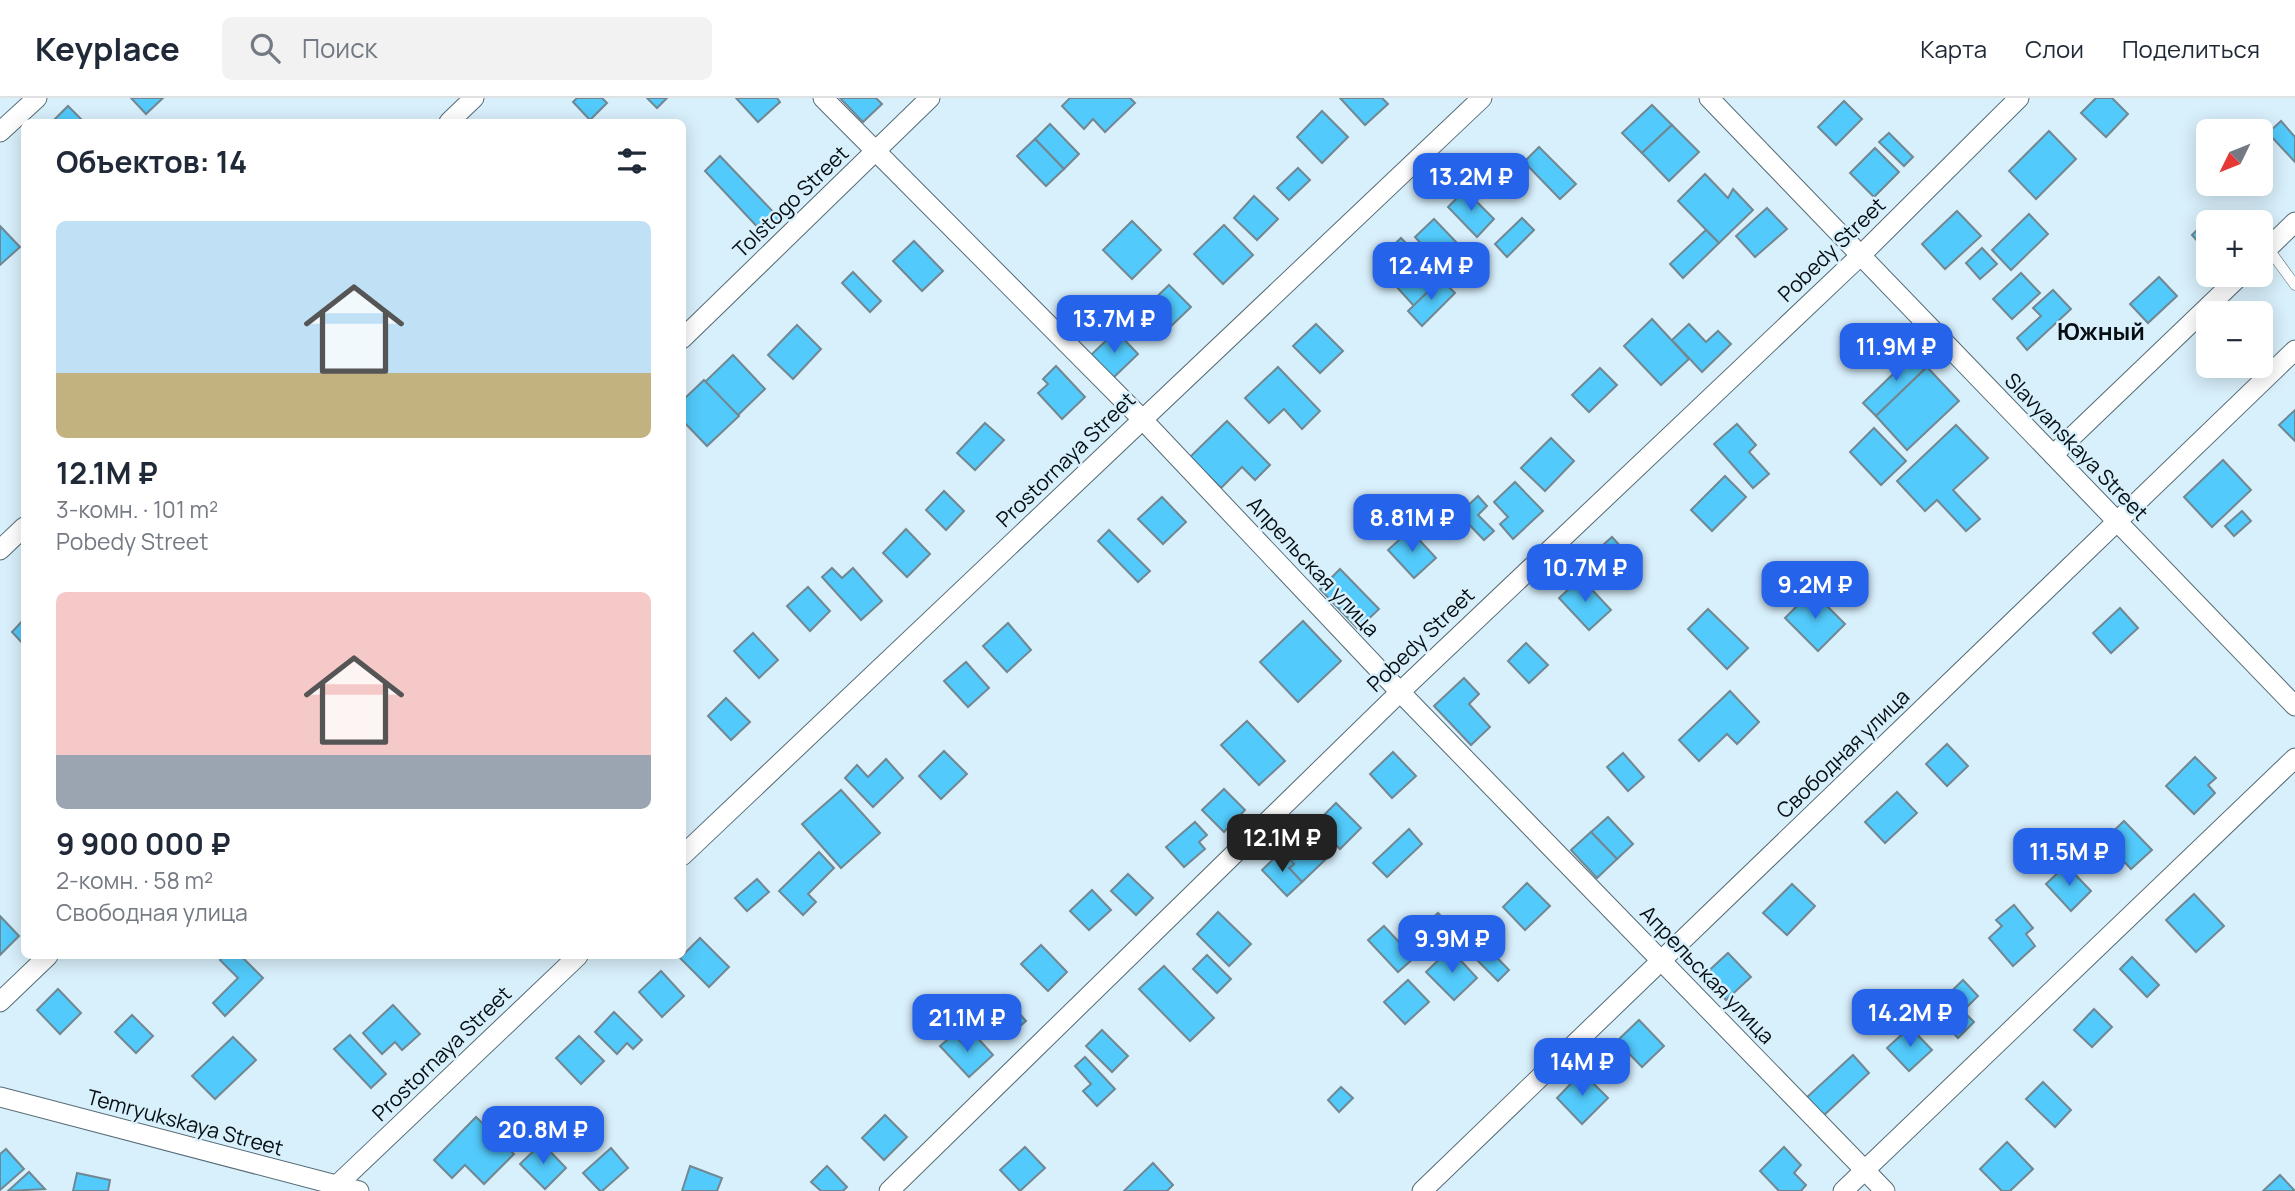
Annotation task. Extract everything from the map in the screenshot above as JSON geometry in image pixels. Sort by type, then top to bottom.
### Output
[{"type":"street","points":[[0,132],[37,98]]},
{"type":"street","points":[[452,119],[474,98]]},
{"type":"street","name":"Апрельская улица","points":[[823,98],[1142,419],[1400,692],[1885,1191]]},
{"type":"street","name":"Tolstogo Street","points":[[686,335],[930,98]]},
{"type":"street","name":"Prostornaya Street","points":[[686,852],[1482,98]]},
{"type":"street","name":"Slavyanskaya Street","points":[[1709,98],[1859,257],[2295,706]]},
{"type":"street","name":"Pobedy Street","points":[[889,1191],[1400,692],[1859,257],[2019,98]]},
{"type":"street","points":[[2273,244],[2295,222]]},
{"type":"street","points":[[2053,455],[2228,287]]},
{"type":"street","name":"Свободная улица","points":[[1422,1191],[2295,350]]},
{"type":"street","points":[[0,550],[21,530]]},
{"type":"street","points":[[1843,1191],[2295,758]]},
{"type":"street","points":[[0,1002],[45,959]]},
{"type":"street","name":"Prostornaya Street","points":[[336,1186],[575,959]]},
{"type":"street","name":"Temryukskaya Street","points":[[0,1097],[359,1191]]},
{"type":"lane","points":[[2273,261],[2295,285]]},
{"type":"building","points":[[131,98],[163,98],[146,114]]},
{"type":"building","points":[[577,98],[602,98],[607,103],[589,119],[573,102]]},
{"type":"building","points":[[647,98],[667,98],[657,108]]},
{"type":"building","points":[[736,98],[777,98],[780,102],[758,122]]},
{"type":"building","points":[[840,98],[876,98],[882,104],[863,122]]},
{"type":"building","points":[[1070,98],[1130,98],[1135,103],[1105,132],[1093,119],[1084,129],[1062,106]]},
{"type":"building","points":[[1340,98],[1382,98],[1388,104],[1365,125]]},
{"type":"building","points":[[2096,98],[2112,98],[2128,114],[2106,137],[2081,113]]},
{"type":"building","points":[[1844,101],[1862,119],[1836,145],[1818,127]]},
{"type":"building","points":[[1652,105],[1672,125],[1642,153],[1622,133]]},
{"type":"building","points":[[68,106],[81,119],[55,119]]},
{"type":"building","points":[[1322,111],[1348,137],[1322,163],[1297,137]]},
{"type":"building","points":[[2281,121],[2295,137],[2295,162],[2273,138],[2273,128]]},
{"type":"building","points":[[1050,124],[1079,154],[1064,169],[1035,139]]},
{"type":"building","points":[[1672,125],[1699,152],[1669,181],[1642,153]]},
{"type":"building","points":[[2049,131],[2076,159],[2036,199],[2009,171]]},
{"type":"building","points":[[1889,133],[1913,157],[1904,166],[1879,142]]},
{"type":"building","points":[[1035,139],[1064,169],[1046,186],[1017,156]]},
{"type":"building","points":[[1539,147],[1576,184],[1560,199],[1524,162]]},
{"type":"building","points":[[1875,148],[1899,172],[1874,197],[1850,173]]},
{"type":"building","points":[[720,156],[780,219],[764,234],[705,171]]},
{"type":"building","points":[[1298,168],[1310,180],[1289,200],[1277,188]]},
{"type":"building","points":[[1705,174],[1728,198],[1733,189],[1753,210],[1719,243],[1678,201]]},
{"type":"building","points":[[1465,190],[1494,219],[1477,237],[1448,207]]},
{"type":"building","points":[[1254,196],[1278,219],[1257,240],[1234,218]]},
{"type":"building","points":[[1767,208],[1787,229],[1755,257],[1736,236]]},
{"type":"building","points":[[1957,211],[1981,236],[1945,269],[1922,244]]},
{"type":"building","points":[[2029,214],[2048,234],[2011,270],[1992,250]]},
{"type":"building","points":[[1522,218],[1534,230],[1507,257],[1495,244]]},
{"type":"building","points":[[1434,219],[1458,244],[1438,262],[1415,237]]},
{"type":"building","points":[[1132,221],[1161,250],[1132,279],[1103,250]]},
{"type":"building","points":[[1224,225],[1253,255],[1223,284],[1194,254]]},
{"type":"building","points":[[0,226],[20,247],[0,265]]},
{"type":"building","points":[[1706,230],[1719,243],[1683,278],[1670,264]]},
{"type":"building","points":[[1401,238],[1441,279],[1414,306],[1386,275],[1391,271],[1379,259]]},
{"type":"building","points":[[914,241],[943,271],[922,291],[893,261]]},
{"type":"building","points":[[1982,248],[1997,264],[1980,279],[1966,263]]},
{"type":"building","points":[[853,272],[881,301],[870,312],[842,283]]},
{"type":"building","points":[[2021,273],[2040,293],[2012,319],[1993,299]]},
{"type":"building","points":[[2159,277],[2177,296],[2148,323],[2130,304]]},
{"type":"building","points":[[1441,279],[1455,293],[1422,326],[1408,311]]},
{"type":"building","points":[[1169,285],[1191,307],[1167,330],[1145,308]]},
{"type":"building","points":[[2053,290],[2071,309],[2027,350],[2017,338],[2041,316],[2033,308]]},
{"type":"building","points":[[1652,319],[1689,359],[1661,385],[1624,346]]},
{"type":"building","points":[[1316,324],[1343,351],[1320,373],[1293,346]]},
{"type":"building","points":[[1689,324],[1706,342],[1718,331],[1731,344],[1702,372],[1672,340]]},
{"type":"building","points":[[797,325],[821,349],[793,379],[768,355]]},
{"type":"building","points":[[1116,331],[1138,354],[1112,379],[1090,356]]},
{"type":"building","points":[[1917,351],[1930,364],[1876,416],[1863,403]]},
{"type":"building","points":[[733,355],[765,389],[737,416],[705,382]]},
{"type":"building","points":[[1056,366],[1085,397],[1062,419],[1038,393],[1048,384],[1043,379]]},
{"type":"building","points":[[1278,367],[1320,411],[1302,429],[1284,409],[1269,423],[1245,398]]},
{"type":"building","points":[[1927,367],[1959,401],[1907,450],[1876,416]]},
{"type":"building","points":[[1600,368],[1617,385],[1589,412],[1572,395]]},
{"type":"building","points":[[704,380],[739,416],[707,446],[686,424],[686,397]]},
{"type":"building","points":[[2295,410],[2295,441],[2279,425]]},
{"type":"building","points":[[1227,421],[1270,465],[1255,480],[1242,467],[1221,488],[1190,457]]},
{"type":"building","points":[[985,423],[1004,440],[975,470],[957,453]]},
{"type":"building","points":[[1737,424],[1756,445],[1749,452],[1769,474],[1753,488],[1714,444]]},
{"type":"building","points":[[1956,425],[1988,458],[1953,490],[1980,519],[1966,531],[1937,500],[1925,511],[1897,481]]},
{"type":"building","points":[[1874,428],[1906,461],[1881,485],[1850,452]]},
{"type":"building","points":[[1551,438],[1574,461],[1545,491],[1521,468]]},
{"type":"building","points":[[2223,460],[2251,490],[2212,527],[2184,497]]},
{"type":"building","points":[[1725,476],[1746,497],[1712,531],[1691,510]]},
{"type":"building","points":[[1515,482],[1543,511],[1513,539],[1500,524],[1508,517],[1494,502]]},
{"type":"building","points":[[944,491],[964,511],[946,530],[926,510]]},
{"type":"building","points":[[1478,496],[1487,506],[1478,515],[1494,531],[1484,540],[1459,514]]},
{"type":"building","points":[[1162,497],[1186,522],[1163,544],[1138,519]]},
{"type":"building","points":[[2242,511],[2251,521],[2234,536],[2225,526]]},
{"type":"building","points":[[906,529],[930,554],[907,577],[883,553]]},
{"type":"building","points":[[1109,530],[1150,571],[1138,582],[1098,541]]},
{"type":"building","points":[[1410,530],[1436,558],[1414,578],[1388,550]]},
{"type":"building","points":[[1612,537],[1631,558],[1614,575],[1594,553]]},
{"type":"building","points":[[832,568],[842,578],[853,568],[882,601],[861,620],[822,577]]},
{"type":"building","points":[[1340,569],[1379,609],[1358,629],[1320,589]]},
{"type":"building","points":[[1581,578],[1611,610],[1589,630],[1559,598]]},
{"type":"building","points":[[808,587],[830,611],[810,631],[787,606]]},
{"type":"building","points":[[1812,591],[1845,624],[1818,651],[1785,618]]},
{"type":"building","points":[[2120,608],[2138,628],[2111,653],[2093,633]]},
{"type":"building","points":[[1708,609],[1748,648],[1727,669],[1688,629]]},
{"type":"building","points":[[1303,621],[1341,661],[1298,702],[1260,662]]},
{"type":"building","points":[[21,622],[21,642],[12,632]]},
{"type":"building","points":[[1008,623],[1031,650],[1007,672],[983,646]]},
{"type":"building","points":[[753,633],[778,660],[759,678],[734,651]]},
{"type":"building","points":[[1526,643],[1548,665],[1529,683],[1508,661]]},
{"type":"building","points":[[966,662],[989,688],[968,707],[944,681]]},
{"type":"building","points":[[1464,678],[1479,694],[1469,704],[1490,727],[1471,745],[1434,706]]},
{"type":"building","points":[[1730,691],[1759,722],[1737,744],[1727,734],[1699,761],[1679,740]]},
{"type":"building","points":[[726,698],[750,722],[731,740],[708,716]]},
{"type":"building","points":[[1247,721],[1285,761],[1259,785],[1221,745]]},
{"type":"building","points":[[1947,744],[1968,766],[1947,786],[1926,764]]},
{"type":"building","points":[[944,751],[967,774],[941,799],[919,776]]},
{"type":"building","points":[[1393,752],[1416,776],[1392,798],[1370,774]]},
{"type":"building","points":[[1623,753],[1644,777],[1628,791],[1607,767]]},
{"type":"building","points":[[2195,757],[2216,778],[2208,785],[2215,793],[2194,814],[2166,786]]},
{"type":"building","points":[[886,759],[903,778],[873,807],[845,778],[857,765],[868,777]]},
{"type":"building","points":[[1224,789],[1245,810],[1224,832],[1202,810]]},
{"type":"building","points":[[841,790],[880,833],[841,868],[802,824]]},
{"type":"building","points":[[1897,792],[1917,813],[1885,843],[1865,822]]},
{"type":"building","points":[[1336,803],[1361,828],[1340,849],[1315,824]]},
{"type":"building","points":[[1608,817],[1633,844],[1617,859],[1591,832]]},
{"type":"building","points":[[2124,821],[2152,850],[2131,869],[2104,840]]},
{"type":"building","points":[[1195,822],[1207,835],[1199,842],[1205,849],[1184,867],[1166,847]]},
{"type":"building","points":[[1409,829],[1422,844],[1387,877],[1373,863]]},
{"type":"building","points":[[1591,832],[1617,859],[1597,878],[1571,850]]},
{"type":"building","points":[[1301,833],[1326,859],[1302,882],[1289,868],[1294,864],[1282,851]]},
{"type":"building","points":[[1282,851],[1294,864],[1289,868],[1302,882],[1287,896],[1262,870]]},
{"type":"building","points":[[819,852],[834,868],[808,894],[816,902],[803,915],[779,891]]},
{"type":"building","points":[[2066,865],[2091,891],[2071,911],[2046,884]]},
{"type":"building","points":[[1128,874],[1153,898],[1136,915],[1111,891]]},
{"type":"building","points":[[757,879],[769,892],[747,911],[735,898]]},
{"type":"building","points":[[1527,883],[1550,906],[1525,930],[1503,907]]},
{"type":"building","points":[[1792,884],[1815,906],[1787,935],[1763,913]]},
{"type":"building","points":[[1092,890],[1111,910],[1089,930],[1070,911]]},
{"type":"building","points":[[2194,894],[2224,926],[2196,952],[2166,920]]},
{"type":"building","points":[[2014,905],[2033,928],[2026,934],[2035,946],[2013,966],[1989,938],[2002,926],[1996,920]]},
{"type":"building","points":[[1218,912],[1251,944],[1229,966],[1197,934]]},
{"type":"building","points":[[1438,913],[1454,930],[1424,958],[1408,941]]},
{"type":"building","points":[[0,916],[19,936],[0,955]]},
{"type":"building","points":[[1384,926],[1414,958],[1398,972],[1368,940]]},
{"type":"building","points":[[1474,934],[1509,970],[1498,981],[1462,945]]},
{"type":"building","points":[[700,938],[729,967],[709,987],[681,959],[686,959],[686,952]]},
{"type":"building","points":[[1041,945],[1067,972],[1048,991],[1021,964]]},
{"type":"building","points":[[1450,949],[1477,978],[1454,1000],[1426,972]]},
{"type":"building","points":[[1728,953],[1751,977],[1726,1000],[1704,975]]},
{"type":"building","points":[[1207,955],[1231,979],[1217,993],[1193,969]]},
{"type":"building","points":[[2132,957],[2159,985],[2147,997],[2120,969]]},
{"type":"building","points":[[244,959],[263,978],[225,1016],[213,1003],[238,978],[220,960]]},
{"type":"building","points":[[1164,966],[1214,1018],[1190,1041],[1139,989]]},
{"type":"building","points":[[661,971],[684,996],[662,1017],[639,992]]},
{"type":"building","points":[[1408,980],[1429,1002],[1405,1024],[1384,1002]]},
{"type":"building","points":[[1963,980],[1978,996],[1963,1011],[1974,1022],[1958,1038],[1932,1010]]},
{"type":"building","points":[[58,989],[81,1013],[60,1034],[37,1010]]},
{"type":"building","points":[[1003,995],[1026,1021],[1007,1038],[984,1013]]},
{"type":"building","points":[[393,1005],[420,1034],[402,1050],[395,1042],[382,1054],[363,1033]]},
{"type":"building","points":[[2094,1009],[2112,1027],[2092,1047],[2074,1030]]},
{"type":"building","points":[[614,1012],[642,1040],[633,1049],[627,1043],[617,1054],[595,1032]]},
{"type":"building","points":[[132,1015],[153,1036],[136,1053],[115,1032]]},
{"type":"building","points":[[1639,1020],[1664,1046],[1642,1067],[1617,1041]]},
{"type":"building","points":[[1910,1027],[1932,1050],[1909,1071],[1887,1048]]},
{"type":"building","points":[[1102,1030],[1128,1056],[1112,1072],[1086,1046]]},
{"type":"building","points":[[954,1034],[964,1045],[975,1035],[993,1055],[969,1077],[940,1046]]},
{"type":"building","points":[[350,1035],[386,1074],[371,1088],[334,1049]]},
{"type":"building","points":[[579,1036],[604,1061],[581,1084],[556,1058]]},
{"type":"building","points":[[233,1037],[256,1060],[215,1099],[192,1076]]},
{"type":"building","points":[[1853,1055],[1869,1073],[1822,1117],[1805,1099]]},
{"type":"building","points":[[1085,1057],[1115,1089],[1097,1106],[1083,1091],[1091,1084],[1075,1066]]},
{"type":"building","points":[[1582,1072],[1608,1098],[1582,1124],[1557,1098]]},
{"type":"building","points":[[2043,1082],[2071,1110],[2055,1127],[2026,1099]]},
{"type":"building","points":[[1341,1087],[1353,1098],[1339,1112],[1328,1100]]},
{"type":"building","points":[[885,1115],[907,1137],[884,1160],[862,1138]]},
{"type":"building","points":[[476,1117],[514,1154],[484,1184],[465,1165],[452,1178],[434,1160]]},
{"type":"building","points":[[2007,1142],[2033,1169],[2010,1191],[2002,1191],[1980,1169]]},
{"type":"building","points":[[542,1143],[566,1168],[545,1189],[520,1164]]},
{"type":"building","points":[[1025,1147],[1045,1168],[1020,1191],[1000,1170]]},
{"type":"building","points":[[1784,1147],[1801,1165],[1794,1173],[1806,1185],[1801,1191],[1779,1191],[1760,1171]]},
{"type":"building","points":[[611,1148],[628,1168],[600,1191],[583,1173]]},
{"type":"building","points":[[6,1149],[24,1169],[0,1190],[0,1154]]},
{"type":"building","points":[[1153,1163],[1173,1185],[1167,1191],[1124,1191]]},
{"type":"building","points":[[690,1166],[722,1178],[717,1191],[682,1191]]},
{"type":"building","points":[[827,1166],[847,1187],[843,1191],[821,1191],[811,1182]]},
{"type":"building","points":[[29,1172],[45,1189],[8,1191]]},
{"type":"building","points":[[77,1173],[110,1180],[108,1191],[73,1191]]},
{"type":"building","points":[[2280,1175],[2295,1191],[2263,1191]]},
{"type":"district","name":"Южный","points":[[2101,332]]}]
